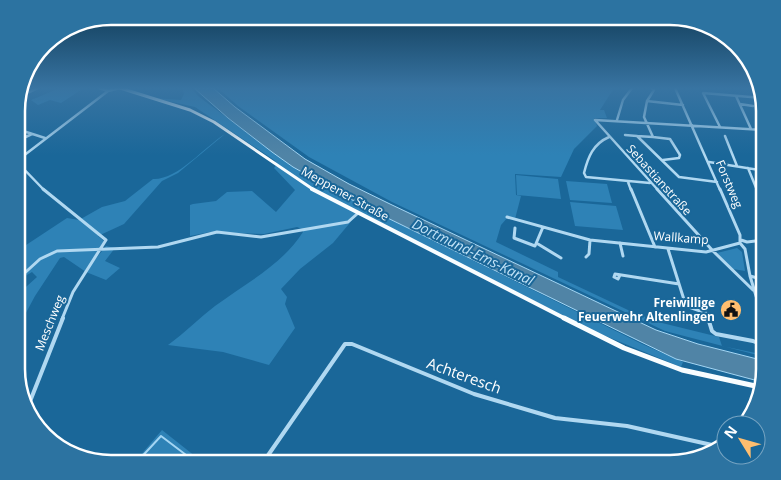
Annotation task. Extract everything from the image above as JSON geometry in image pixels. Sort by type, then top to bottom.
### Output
[{"type":"main road","name":"Meppener Straße","points":[[191,110],[214,122],[306,186],[357,214],[636,354],[682,370],[754,387]]},
{"type":"street","points":[[25,154],[83,110]]},
{"type":"street","points":[[620,110],[617,120],[756,129]]},
{"type":"street","points":[[647,110],[646,121],[653,137]]},
{"type":"street","name":"Forstweg","points":[[686,110],[745,249],[756,300]]},
{"type":"street","points":[[712,110],[720,127]]},
{"type":"street","points":[[742,110],[751,129]]},
{"type":"street","name":"Sebastianstraße","points":[[617,120],[594,120],[713,251]]},
{"type":"street","points":[[25,132],[46,138]]},
{"type":"street","points":[[25,137],[32,134]]},
{"type":"street","points":[[625,135],[670,139],[680,154],[679,158],[662,160]]},
{"type":"street","points":[[637,136],[682,178],[717,182]]},
{"type":"street","points":[[726,136],[737,166]]},
{"type":"street","points":[[609,137],[595,145],[584,174],[590,178],[650,183]]},
{"type":"street","points":[[709,162],[756,170]]},
{"type":"street","points":[[748,168],[756,188]]},
{"type":"street","points":[[25,171],[68,211],[104,238],[106,243],[103,249]]},
{"type":"street","points":[[628,182],[655,247]]},
{"type":"street","points":[[25,273],[40,259],[53,252],[158,247],[217,232],[262,236],[348,222],[357,214]]},
{"type":"street","name":"Wallkamp","points":[[507,217],[590,240],[668,249],[713,251],[741,242],[756,241]]},
{"type":"street","points":[[538,244],[543,227]]},
{"type":"street","points":[[515,228],[514,238],[531,246],[538,244],[561,258]]},
{"type":"street","points":[[586,257],[590,240]]},
{"type":"street","points":[[620,243],[623,256]]},
{"type":"street","name":"Meschweg","points":[[31,400],[73,292],[103,249]]},
{"type":"street","points":[[668,249],[686,306],[706,313],[714,332],[756,342]]},
{"type":"street","name":"Forstweg","points":[[713,251],[753,290]]},
{"type":"street","points":[[620,275],[679,284]]},
{"type":"street","points":[[750,276],[756,278]]},
{"type":"street","name":"Achteresch","points":[[268,455],[345,344],[352,344],[474,394],[555,418],[627,426],[711,445]]},
{"type":"shaded area","points":[[200,110],[217,110],[293,167],[363,206],[642,344],[683,362],[681,367],[596,332],[359,212],[333,243],[300,269],[281,289],[287,297],[285,304],[295,328],[269,365],[223,352],[168,345],[215,306],[274,264],[303,232],[302,229],[297,227],[264,234],[210,232],[190,236],[190,205],[216,201],[227,192],[252,191],[276,212],[295,190],[274,168],[277,164],[274,160]]},
{"type":"shaded area","points":[[244,110],[604,110],[607,118],[594,118],[597,126],[574,149],[561,177],[515,174],[516,195],[521,196],[515,219],[508,217],[501,225],[496,242],[558,272],[558,277],[628,310],[658,322],[719,337],[722,346],[665,331],[392,202],[309,157]]},
{"type":"shaded area","points":[[225,134],[178,173],[162,181],[124,224],[98,236],[104,241],[93,262],[106,246],[115,248],[105,261],[120,268],[106,280],[86,272],[64,257],[60,258],[25,315],[25,288],[37,277],[32,272],[25,276],[25,246],[67,218],[79,220],[102,207],[125,201],[153,179],[162,178],[181,169]]},
{"type":"shaded area","points":[[516,175],[558,179],[561,199],[517,195]]},
{"type":"shaded area","points":[[566,181],[607,184],[612,203],[570,200]]},
{"type":"shaded area","points":[[570,202],[616,206],[623,230],[575,226]]},
{"type":"shaded area","points":[[737,248],[742,252],[745,271],[733,269],[717,253]]},
{"type":"shaded area","points":[[726,347],[756,353],[756,355]]},
{"type":"shaded area","points":[[162,430],[194,455],[141,455]]},
{"type":"water","name":"Dortmund-Ems-Kanal","points":[[219,110],[240,110],[305,159],[349,184],[656,330],[698,344],[756,359],[755,380],[676,359],[363,206],[293,167]]},
{"type":"waterway","points":[[143,455],[161,436],[186,455]]},
{"type":"place","name":"Freiwillige Feuerwehr Altenlingen","points":[[731,310]]}]
